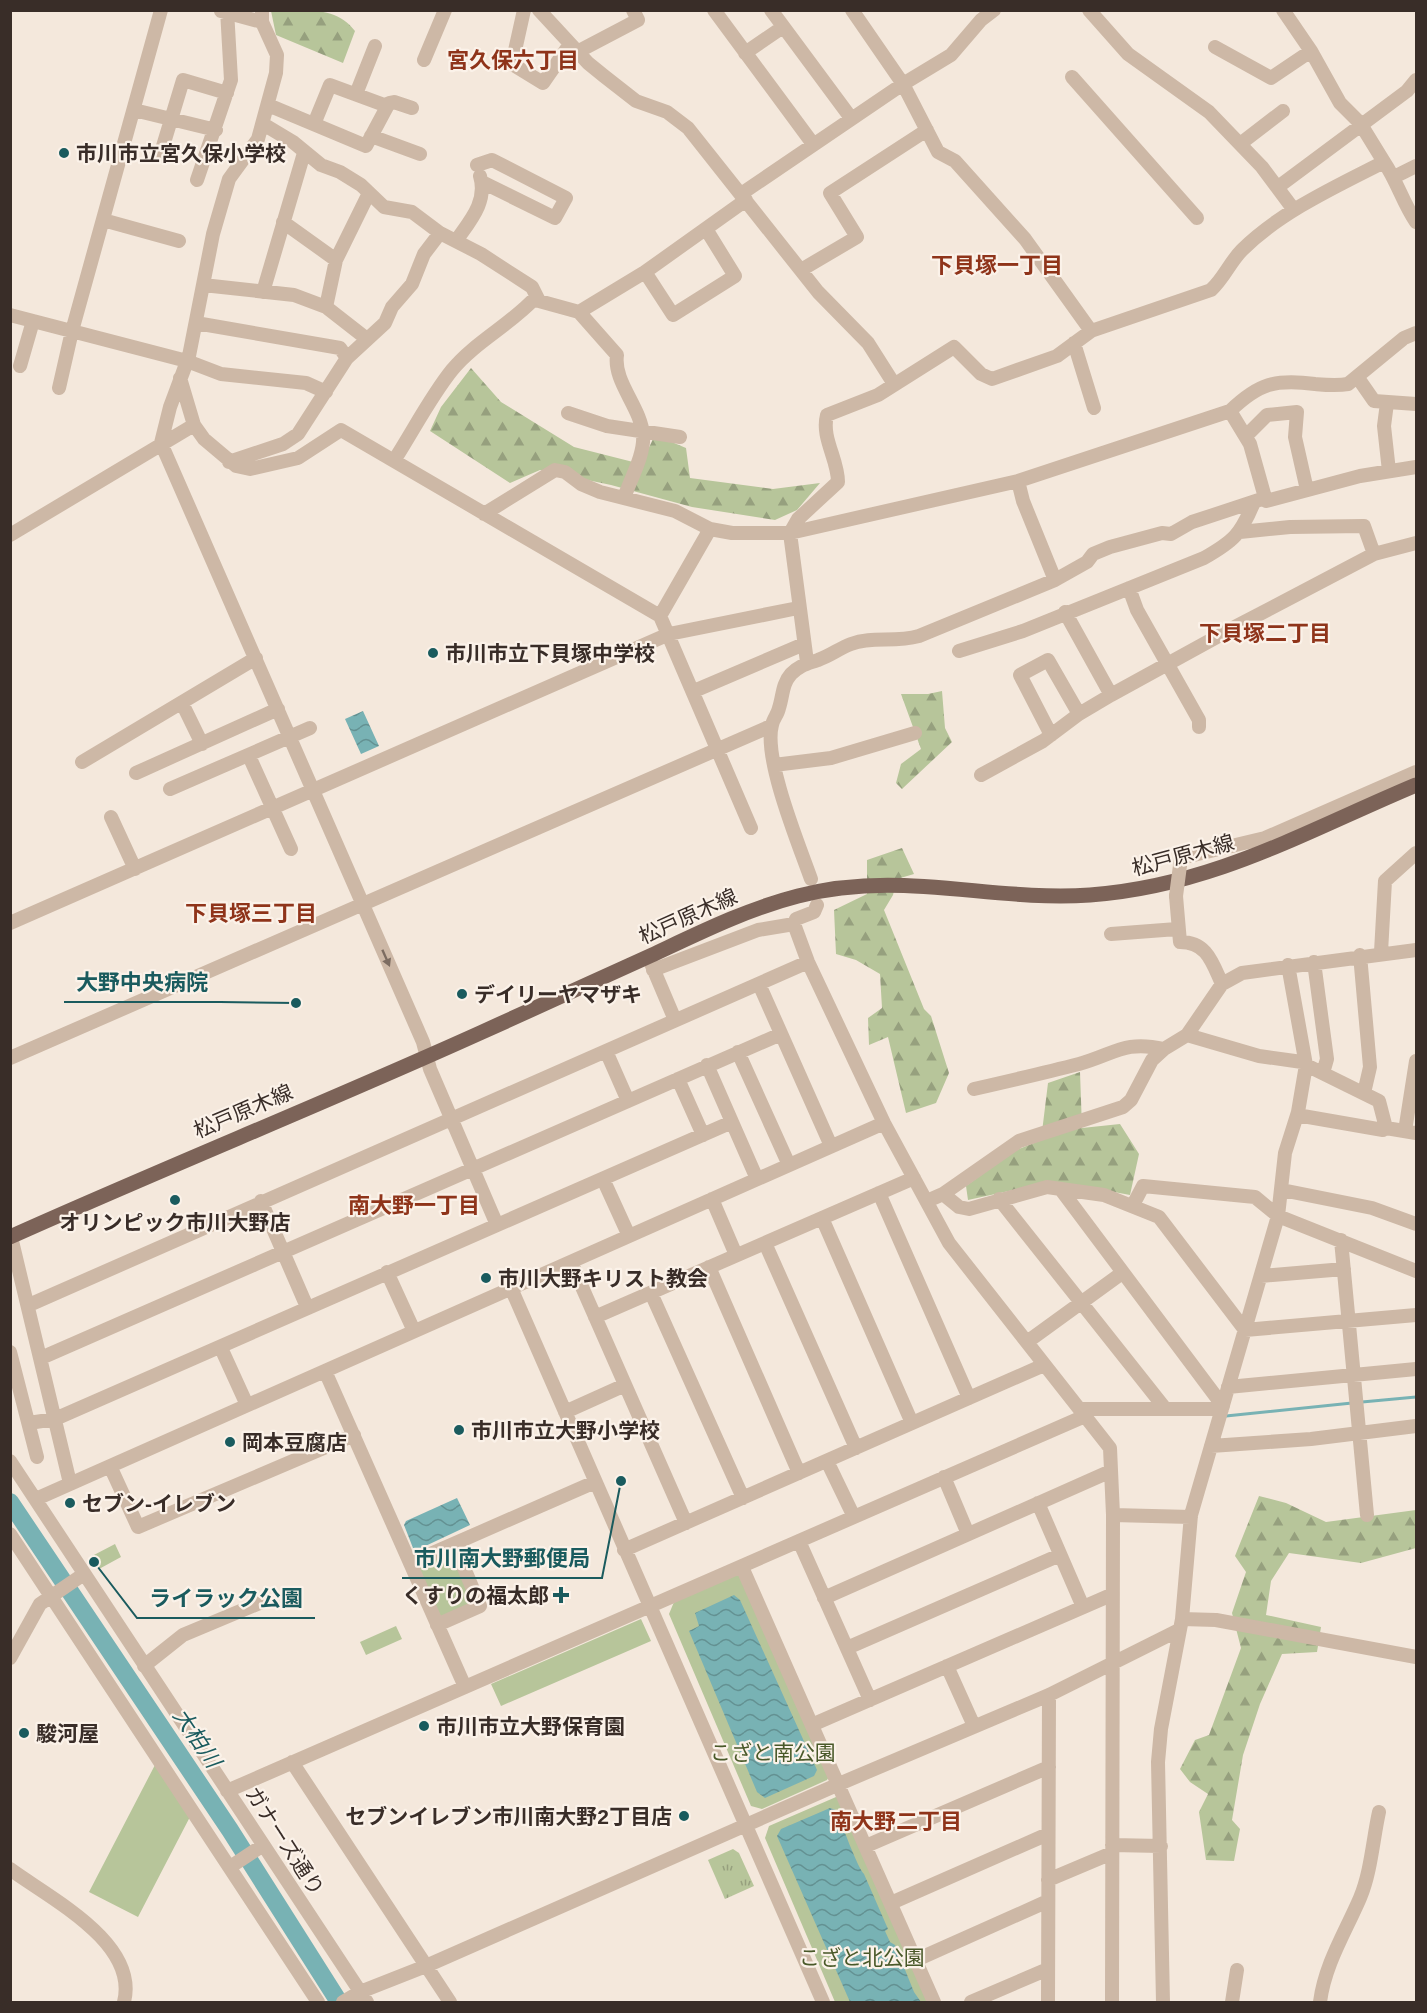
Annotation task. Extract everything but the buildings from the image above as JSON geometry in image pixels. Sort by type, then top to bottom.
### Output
[{"type":"main road","name":"松戸原木線","points":[[10,1237],[192,1156],[650,963],[768,905],[799,895],[842,887],[897,884],[1086,896],[1137,891],[1222,870],[1416,785]]},
{"type":"street","points":[[59,388],[72,331],[161,10]]},
{"type":"street","points":[[424,60],[446,10]]},
{"type":"street","points":[[524,10],[512,64],[543,83],[575,48],[638,20],[633,10]]},
{"type":"street","points":[[539,10],[588,63],[636,101],[667,112],[688,128],[838,315],[868,343],[894,384]]},
{"type":"street","points":[[714,10],[813,144]]},
{"type":"street","points":[[771,10],[851,118]]},
{"type":"street","points":[[852,10],[903,84],[938,152],[955,160],[1025,239],[1090,332]]},
{"type":"street","points":[[579,312],[645,272],[706,229],[743,197],[813,144],[903,84],[951,56],[977,15],[994,10]]},
{"type":"street","points":[[1089,10],[1128,54],[1209,112],[1278,187],[1294,210]]},
{"type":"street","points":[[1283,10],[1311,51],[1340,103],[1360,123],[1394,177],[1402,201],[1416,222]]},
{"type":"street","points":[[197,180],[216,130],[231,80],[225,11],[262,16],[277,56],[276,73],[258,139],[229,179],[187,361],[161,443],[423,1042],[452,1119],[497,1225]]},
{"type":"street","points":[[745,53],[783,27]]},
{"type":"street","points":[[356,94],[375,46]]},
{"type":"street","points":[[1215,47],[1271,78],[1311,51]]},
{"type":"street","points":[[1072,78],[1197,218]]},
{"type":"street","points":[[160,156],[183,80],[227,93]]},
{"type":"street","points":[[1278,187],[1360,123],[1407,90],[1416,80]]},
{"type":"street","points":[[314,124],[330,85],[387,106]]},
{"type":"street","points":[[268,105],[366,146],[387,106],[394,102],[412,108]]},
{"type":"street","points":[[134,110],[216,130]]},
{"type":"street","points":[[1240,144],[1283,111]]},
{"type":"street","points":[[263,124],[292,142],[321,165],[340,172],[384,207],[412,212],[440,233],[532,287],[538,302],[579,312],[617,355],[616,366],[643,431],[643,443],[624,498]]},
{"type":"street","points":[[801,270],[857,237],[830,193],[927,130]]},
{"type":"street","points":[[371,136],[420,154]]},
{"type":"street","points":[[263,292],[304,153]]},
{"type":"street","points":[[456,242],[478,209],[482,198],[482,182],[476,163],[492,160],[566,198],[555,218],[482,182]]},
{"type":"street","points":[[807,662],[798,608],[790,533],[798,519],[838,482],[838,473],[824,426],[827,415],[850,407],[894,384],[954,347],[981,374],[992,379],[1057,356],[1090,332],[1211,290],[1223,279],[1242,251],[1294,210],[1384,162]]},
{"type":"street","points":[[1394,177],[1416,166]]},
{"type":"street","points":[[326,308],[336,260],[369,193]]},
{"type":"street","points":[[103,220],[179,241]]},
{"type":"street","points":[[283,222],[336,260]]},
{"type":"street","points":[[645,272],[673,315],[735,276],[706,229]]},
{"type":"street","points":[[229,462],[283,444],[298,434],[347,358],[385,322],[392,307],[411,284],[424,254],[440,233]]},
{"type":"street","points":[[203,285],[294,296],[326,308],[367,339]]},
{"type":"street","points":[[395,459],[451,371],[479,345],[517,318],[535,298]]},
{"type":"street","points":[[10,315],[187,361],[221,374],[306,383],[326,392]]},
{"type":"street","points":[[20,366],[33,321]]},
{"type":"street","points":[[196,323],[340,348],[347,358]]},
{"type":"street","points":[[484,514],[555,470],[565,472],[581,484],[600,492],[675,512],[710,529],[732,533],[790,533],[1018,482],[1230,411],[1249,393],[1265,384],[1295,381],[1339,386],[1348,384],[1404,338],[1416,333]]},
{"type":"street","points":[[1074,343],[1094,408]]},
{"type":"street","points":[[180,378],[194,425],[204,439],[229,462],[250,469],[286,462],[298,458],[341,430],[395,459],[484,514],[660,616],[751,828]]},
{"type":"street","points":[[1358,378],[1374,401],[1416,404]]},
{"type":"street","points":[[1387,403],[1384,426],[1389,471]]},
{"type":"street","points":[[959,651],[1023,631],[1065,612],[1204,558],[1232,542],[1259,500],[1246,436],[1230,411]]},
{"type":"street","points":[[1246,436],[1266,415],[1297,412],[1295,437],[1307,490]]},
{"type":"street","points":[[568,413],[607,426],[680,437]]},
{"type":"street","points":[[10,535],[194,425]]},
{"type":"street","points":[[811,879],[774,765],[771,726],[787,679],[807,662],[817,661],[854,643],[878,639],[899,642],[919,636],[1055,580],[1087,562],[1094,554],[1110,547],[1162,533],[1171,534],[1192,522],[1259,500],[1266,501],[1389,471],[1416,467]]},
{"type":"street","points":[[1018,482],[1030,520],[1055,580]]},
{"type":"street","points":[[1240,532],[1290,526],[1364,526],[1374,554]]},
{"type":"street","points":[[660,616],[710,529]]},
{"type":"street","points":[[981,776],[1051,735],[1079,714],[1166,664],[1374,554],[1416,543]]},
{"type":"street","points":[[1128,588],[1137,610],[1198,720],[1199,727]]},
{"type":"street","points":[[10,923],[669,634],[798,608]]},
{"type":"street","points":[[1065,612],[1111,695]]},
{"type":"street","points":[[694,691],[804,644]]},
{"type":"street","points":[[82,762],[256,658]]},
{"type":"street","points":[[1051,735],[1020,675],[1048,660],[1079,714]]},
{"type":"street","points":[[183,703],[202,744]]},
{"type":"street","points":[[136,773],[278,709]]},
{"type":"street","points":[[10,1058],[771,726]]},
{"type":"street","points":[[170,789],[310,728]]},
{"type":"street","points":[[774,765],[831,758],[915,733]]},
{"type":"street","points":[[249,756],[291,849]]},
{"type":"street","points":[[1222,984],[1201,946],[1193,942],[1180,942],[1177,929],[1176,896],[1181,858],[1265,838],[1416,772]]},
{"type":"street","points":[[111,817],[135,869]]},
{"type":"street","points":[[1381,952],[1385,881],[1416,853]]},
{"type":"street","points":[[675,1020],[650,963],[758,930],[794,924],[796,920],[814,912],[817,905]]},
{"type":"street","points":[[794,924],[807,962],[884,1123],[949,1243],[1110,1448],[1113,1515],[1111,1595],[1113,2002]]},
{"type":"street","points":[[1111,934],[1177,929]]},
{"type":"street","points":[[927,1201],[943,1194],[1019,1141],[1123,1107],[1131,1100],[1152,1060],[1164,1048],[1187,1035],[1222,984],[1242,973],[1381,952],[1416,950]]},
{"type":"street","points":[[1360,955],[1370,1067],[1364,1093]]},
{"type":"street","points":[[29,1305],[807,962]]},
{"type":"street","points":[[1314,962],[1327,1059],[1323,1073]]},
{"type":"street","points":[[1163,2002],[1159,1898],[1161,1846],[1158,1762],[1161,1729],[1181,1624],[1191,1517],[1278,1216],[1285,1153],[1297,1115],[1306,1065],[1288,965]]},
{"type":"street","points":[[759,984],[831,1146]]},
{"type":"street","points":[[40,1358],[781,1034]]},
{"type":"street","points":[[1187,1035],[1259,1056],[1302,1062],[1379,1101],[1386,1128]]},
{"type":"street","points":[[974,1089],[1082,1063],[1129,1045],[1144,1044],[1164,1048]]},
{"type":"street","points":[[606,1051],[628,1101]]},
{"type":"street","points":[[738,1052],[789,1165]]},
{"type":"street","points":[[1297,1115],[1383,1130],[1386,1128],[1411,1132],[1416,1061]]},
{"type":"street","points":[[707,1065],[757,1179]]},
{"type":"street","points":[[678,1078],[703,1135]]},
{"type":"street","points":[[28,1423],[55,1419],[732,1122]]},
{"type":"street","points":[[36,1499],[884,1123]]},
{"type":"street","points":[[595,1317],[914,1178]]},
{"type":"street","points":[[603,1179],[629,1236]]},
{"type":"street","points":[[1133,1206],[1143,1186],[1255,1197],[1278,1216],[1416,1271]]},
{"type":"street","points":[[943,1194],[959,1207],[969,1209],[1047,1187],[1062,1191],[1104,1195],[1159,1217],[1245,1330]]},
{"type":"street","points":[[1282,1190],[1372,1208],[1416,1224]]},
{"type":"street","points":[[1062,1191],[1222,1408]]},
{"type":"street","points":[[879,1193],[969,1398]]},
{"type":"street","points":[[712,1199],[736,1256]]},
{"type":"street","points":[[999,1199],[1164,1407]]},
{"type":"street","points":[[261,1201],[307,1307]]},
{"type":"street","points":[[822,1218],[912,1423]]},
{"type":"street","points":[[10,1237],[29,1305],[70,1483]]},
{"type":"street","points":[[1341,1240],[1366,1515]]},
{"type":"street","points":[[765,1243],[856,1448]]},
{"type":"street","points":[[571,1262],[686,1523]]},
{"type":"street","points":[[709,1267],[799,1473]]},
{"type":"street","points":[[1261,1276],[1344,1269]]},
{"type":"street","points":[[387,1272],[414,1331]]},
{"type":"street","points":[[1027,1342],[1122,1273]]},
{"type":"street","points":[[511,1288],[823,2002]]},
{"type":"street","points":[[651,1293],[743,1498]]},
{"type":"street","points":[[1245,1330],[1416,1315]]},
{"type":"street","points":[[220,1348],[247,1405]]},
{"type":"street","points":[[10,1352],[37,1457]]},
{"type":"street","points":[[624,1550],[1044,1365]]},
{"type":"street","points":[[1228,1387],[1416,1369]]},
{"type":"street","points":[[325,1371],[465,1687]]},
{"type":"street","points":[[565,1412],[625,1385]]},
{"type":"street","points":[[227,1791],[944,1478],[1082,1412],[1164,1407],[1222,1408]]},
{"type":"street","points":[[1211,1446],[1416,1426]]},
{"type":"street","points":[[110,1466],[138,1527],[354,1435]]},
{"type":"street","name":"ガナーズ通り","points":[[10,1461],[363,1997]]},
{"type":"street","points":[[827,1461],[854,1517]]},
{"type":"street","points":[[824,1598],[1111,1471]]},
{"type":"street","points":[[944,1478],[968,1534]]},
{"type":"street","points":[[410,1563],[595,1482]]},
{"type":"street","points":[[1038,1503],[1083,1607]]},
{"type":"street","points":[[1113,1515],[1191,1517]]},
{"type":"street","points":[[10,1534],[318,2002]]},
{"type":"street","points":[[799,1541],[870,1700]]},
{"type":"street","points":[[437,1625],[480,1606],[454,1544]]},
{"type":"street","points":[[847,1648],[1060,1555]]},
{"type":"street","points":[[742,1567],[934,2002]]},
{"type":"street","points":[[10,1658],[33,1613],[50,1596],[84,1574]]},
{"type":"street","points":[[813,1724],[1111,1595]]},
{"type":"street","points":[[144,1666],[183,1635],[261,1601]]},
{"type":"street","points":[[343,2002],[363,1997],[426,1966],[839,1784],[1049,1695],[1181,1624],[1216,1620],[1416,1657]]},
{"type":"street","points":[[947,1666],[974,1726]]},
{"type":"street","points":[[1048,2002],[1049,1695]]},
{"type":"street","points":[[292,1762],[450,2002]]},
{"type":"street","points":[[866,1846],[1048,1767]]},
{"type":"street","points":[[1320,2002],[1322,1984],[1361,1897],[1379,1812]]},
{"type":"street","points":[[891,1903],[1048,1834]]},
{"type":"street","points":[[230,1868],[262,1846]]},
{"type":"street","points":[[1048,1880],[1112,1849],[1161,1846]]},
{"type":"street","points":[[10,1869],[82,1921],[111,1946],[119,1957],[127,1982],[124,2002]]},
{"type":"street","points":[[916,1960],[1048,1901]]},
{"type":"street","points":[[971,2002],[1048,1969]]},
{"type":"street","points":[[1232,2002],[1237,1970]]},
{"type":"green space","points":[[271,11],[317,11],[338,17],[347,23],[355,31],[343,63],[276,35]]},
{"type":"green space","points":[[471,368],[501,402],[574,447],[641,464],[655,435],[686,448],[690,478],[773,489],[820,483],[797,510],[775,520],[692,507],[611,485],[540,470],[510,483],[430,431],[441,407]]},
{"type":"green space","points":[[942,691],[945,728],[952,742],[902,789],[896,783],[901,764],[921,749],[901,694],[928,694]]},
{"type":"green space","points":[[902,848],[914,874],[897,879],[893,895],[884,910],[924,1009],[931,1016],[949,1073],[936,1103],[906,1113],[888,1037],[869,1045],[868,1018],[882,1008],[880,974],[856,960],[836,954],[834,910],[867,894],[867,860]]},
{"type":"green space","points":[[1080,1072],[1082,1128],[1120,1124],[1139,1154],[1130,1195],[1077,1185],[1031,1186],[968,1200],[966,1186],[1014,1151],[1041,1140],[1048,1083]]},
{"type":"green space","points":[[1259,1496],[1286,1503],[1326,1522],[1416,1510],[1416,1548],[1361,1563],[1289,1553],[1271,1581],[1266,1615],[1321,1627],[1317,1652],[1282,1654],[1260,1704],[1243,1755],[1232,1820],[1240,1829],[1234,1861],[1206,1860],[1199,1812],[1208,1794],[1190,1782],[1180,1769],[1195,1740],[1209,1735],[1241,1648],[1232,1613],[1246,1572],[1235,1556]]},
{"type":"green space","points":[[115,1544],[121,1557],[99,1569],[92,1556]]},
{"type":"green space","points":[[452,1550],[476,1605],[442,1620],[418,1565]]},
{"type":"green space","name":"こざと南公園","points":[[739,1573],[830,1775],[827,1780],[762,1809],[751,1806],[669,1614],[674,1602]]},
{"type":"green space","points":[[641,1619],[651,1641],[501,1706],[491,1684]]},
{"type":"green space","points":[[396,1626],[402,1639],[366,1655],[360,1642]]},
{"type":"green space","points":[[156,1763],[192,1813],[138,1917],[89,1892]]},
{"type":"green space","name":"こざと北公園","points":[[836,1797],[840,1798],[929,2002],[835,2002],[765,1838],[769,1826]]},
{"type":"green space","points":[[733,1849],[739,1853],[754,1886],[725,1899],[708,1860]]},
{"type":"water","points":[[363,711],[379,746],[361,754],[345,719]]},
{"type":"water","points":[[457,1498],[470,1525],[419,1549],[413,1548],[404,1525],[406,1521]]},
{"type":"water","name":"こざと南公園","points":[[734,1595],[740,1600],[817,1770],[814,1776],[765,1798],[757,1792],[689,1631],[699,1626],[695,1613]]},
{"type":"water","name":"こざと北公園","points":[[830,1808],[836,1810],[888,1929],[885,1931],[890,1942],[895,1945],[914,1992],[921,2002],[850,2002],[777,1836],[781,1829]]},
{"type":"waterway","points":[[1362,1402],[1416,1397]]},
{"type":"waterway","points":[[1226,1416],[1352,1403]]},
{"type":"waterway","name":"大柏川","points":[[10,1502],[230,1830],[339,2002]]},
{"type":"place","name":"市川市立宮久保小学校","points":[[64,153]]},
{"type":"place","name":"市川市立下貝塚中学校","points":[[433,653]]},
{"type":"place","name":"デイリーヤマザキ","points":[[462,994]]},
{"type":"place","name":"大野中央病院","points":[[296,1003]]},
{"type":"place","name":"オリンピック市川大野店","points":[[175,1200]]},
{"type":"place","name":"市川大野キリスト教会","points":[[486,1278]]},
{"type":"place","name":"市川市立大野小学校","points":[[459,1430]]},
{"type":"place","name":"岡本豆腐店","points":[[230,1442]]},
{"type":"place","name":"市川南大野郵便局","points":[[621,1481]]},
{"type":"place","name":"セブン-イレブン","points":[[70,1503]]},
{"type":"place","name":"ライラック公園","points":[[94,1562]]},
{"type":"place","name":"くすりの福太郎","points":[[561,1595]]},
{"type":"place","name":"市川市立大野保育園","points":[[424,1726]]},
{"type":"place","name":"駿河屋","points":[[24,1733]]},
{"type":"place","name":"セブンイレブン市川南大野2丁目店","points":[[684,1816]]},
{"type":"district","name":"宮久保六丁目","points":[[513,60]]},
{"type":"district","name":"下貝塚一丁目","points":[[997,265]]},
{"type":"district","name":"下貝塚二丁目","points":[[1265,633]]},
{"type":"district","name":"下貝塚三丁目","points":[[251,913]]},
{"type":"district","name":"南大野一丁目","points":[[414,1205]]},
{"type":"district","name":"南大野二丁目","points":[[896,1821]]}]
